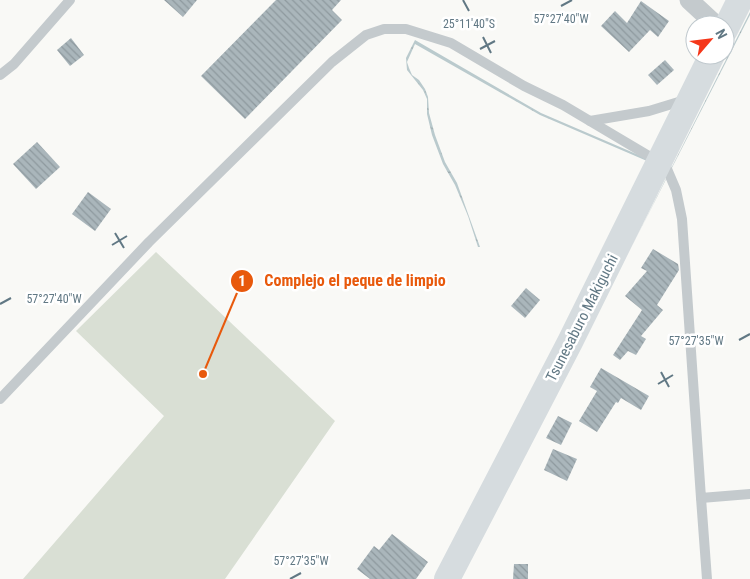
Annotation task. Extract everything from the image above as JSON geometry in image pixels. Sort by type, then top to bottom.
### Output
[{"type":"street","points":[[688,0],[705,15]]},
{"type":"street","points":[[732,15],[740,0]]},
{"type":"street","name":"Tsunesaburo Makiguchi","points":[[446,579],[570,342],[707,65]]},
{"type":"lane","points":[[0,75],[14,64],[70,0]]},
{"type":"lane","points":[[0,399],[156,235],[332,62],[366,35],[384,29],[406,29],[451,43],[524,86],[563,105],[661,161],[676,190],[682,219],[707,579]]},
{"type":"lane","points":[[590,122],[649,111],[690,98]]},
{"type":"lane","points":[[701,498],[750,494]]},
{"type":"shaded area","points":[[156,252],[335,421],[225,579],[23,579],[164,416],[76,331]]},
{"type":"water","points":[[750,12],[735,44],[735,42]]},
{"type":"water","points":[[415,40],[541,113],[648,159],[647,161],[540,115],[415,44],[407,62],[412,75],[419,80],[425,89],[435,135],[445,162],[457,183],[480,247],[478,247],[468,216],[455,185],[443,164],[432,135],[427,114],[427,99],[423,90],[407,70],[406,58]]},
{"type":"water","points":[[723,65],[724,65],[632,246]]},
{"type":"building","points":[[164,0],[197,0],[183,17]]},
{"type":"building","points":[[276,0],[341,0],[332,10],[342,20],[245,119],[201,76]]},
{"type":"building","points":[[641,1],[669,21],[658,37],[650,30],[629,52],[601,26],[615,11],[627,23]]},
{"type":"building","points":[[71,38],[84,55],[70,66],[57,50]]},
{"type":"building","points":[[665,60],[674,70],[657,85],[648,75]]},
{"type":"building","points":[[37,142],[60,167],[36,189],[13,164]]},
{"type":"building","points":[[88,192],[111,209],[95,231],[72,214]]},
{"type":"building","points":[[653,249],[678,264],[679,270],[657,305],[663,310],[641,336],[646,339],[636,355],[628,351],[620,360],[613,355],[642,310],[625,296],[647,271],[641,268]]},
{"type":"building","points":[[526,288],[540,300],[525,318],[511,306]]},
{"type":"building","points":[[601,368],[649,396],[641,410],[621,398],[618,403],[616,402],[597,432],[579,421],[597,391],[590,387]]},
{"type":"building","points":[[558,416],[572,423],[561,445],[546,438]]},
{"type":"building","points":[[553,449],[577,459],[567,481],[544,470]]},
{"type":"building","points":[[392,534],[428,562],[416,579],[370,579],[357,569],[374,546],[379,550]]},
{"type":"building","points":[[514,564],[528,564],[528,579],[513,579]]},
{"type":"place","name":"Complejo el peque de limpio","points":[[203,374]]}]
